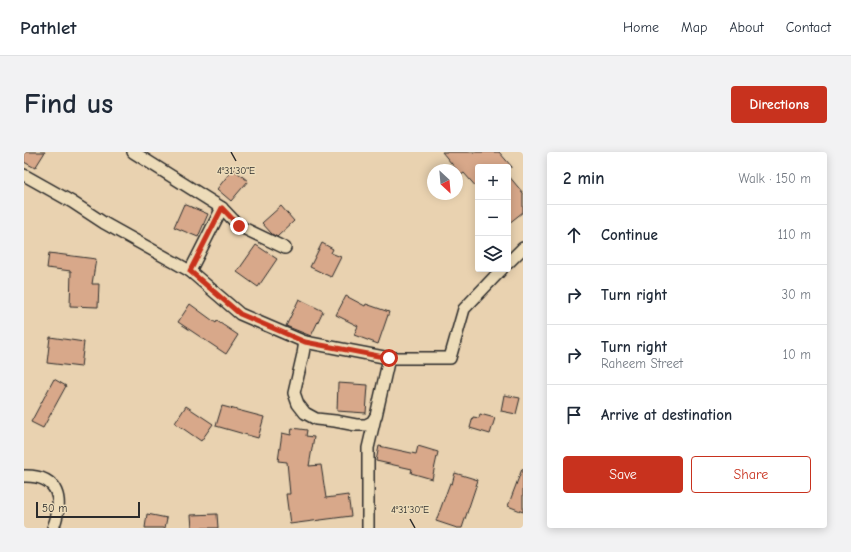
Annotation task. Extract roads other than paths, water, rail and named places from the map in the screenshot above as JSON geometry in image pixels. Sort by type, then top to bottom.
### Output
[{"type":"street","points":[[133,152],[222,208],[239,226],[285,248]]},
{"type":"street","points":[[24,175],[72,202],[104,223],[190,271],[240,314],[305,342],[389,358],[450,358],[464,309],[499,272]]},
{"type":"street","points":[[190,271],[222,208]]},
{"type":"street","points":[[511,260],[523,248]]},
{"type":"street","points":[[305,342],[294,393],[298,404],[305,413],[316,419],[335,420],[356,425],[366,425],[372,422],[376,416]]},
{"type":"street","points":[[368,528],[368,448],[389,358]]},
{"type":"street","points":[[24,476],[36,476],[49,481],[56,491],[59,502],[58,515],[53,528]]}]
